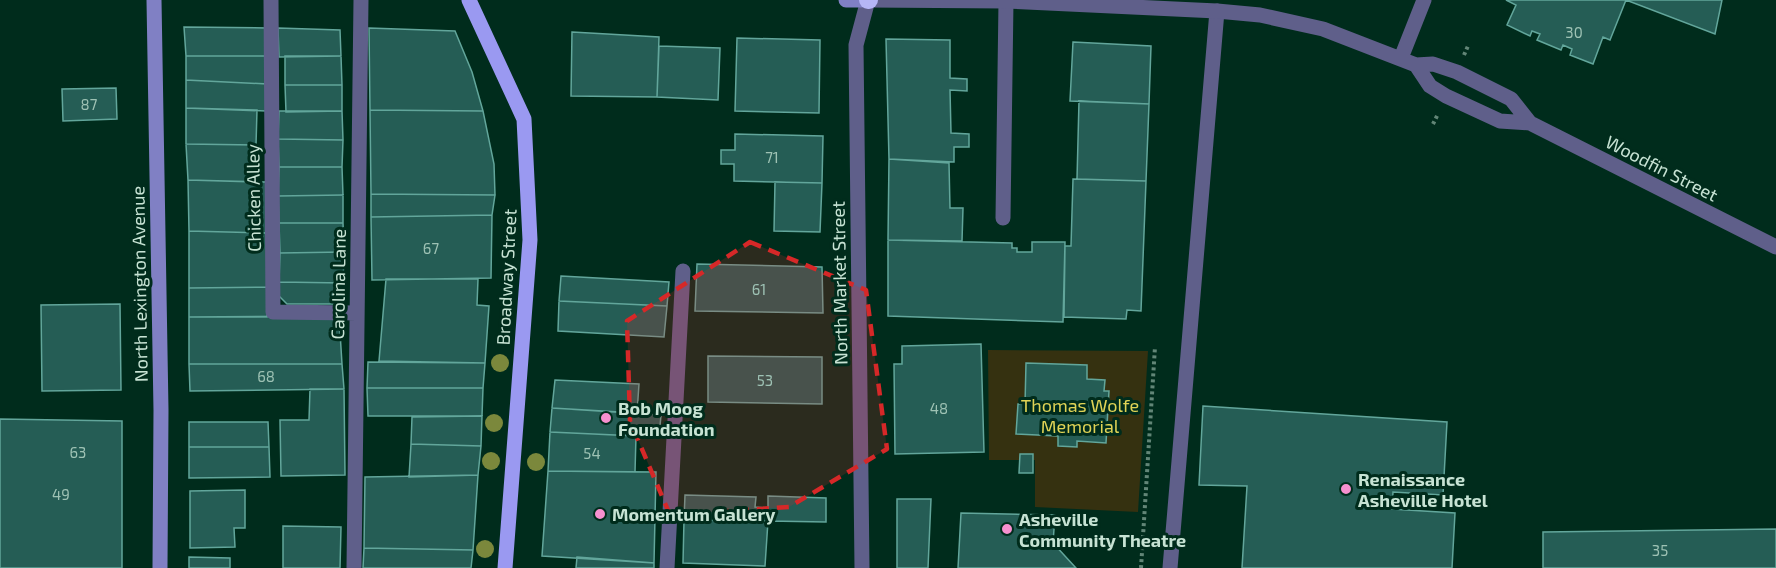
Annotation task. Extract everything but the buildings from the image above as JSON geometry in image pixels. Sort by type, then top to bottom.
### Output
[{"type":"main road","name":"North Lexington Avenue","points":[[154,0],[161,410],[160,568]]},
{"type":"main road","name":"Broadway Street","points":[[469,0],[524,118],[530,240],[505,568]]},
{"type":"main road","name":"Woodfin Street","points":[[846,0],[869,0]]},
{"type":"street","name":"Chicken Alley","points":[[271,0],[273,312],[357,313]]},
{"type":"street","name":"Carolina Lane","points":[[354,568],[361,0]]},
{"type":"street","name":"Woodfin Street","points":[[869,0],[1006,1],[1260,15],[1323,29],[1416,65],[1433,64],[1457,72],[1511,99],[1530,123]]},
{"type":"street","name":"North Market Street","points":[[862,568],[856,45],[869,0]]},
{"type":"street","points":[[1401,58],[1424,0]]},
{"type":"street","points":[[1004,218],[1006,1]]},
{"type":"street","points":[[1170,568],[1217,11]]},
{"type":"street","name":"Woodfin Street","points":[[1416,65],[1430,86],[1446,96],[1500,121],[1530,123],[1776,247]]},
{"type":"street","points":[[668,568],[684,270]]},
{"type":"path","points":[[1141,568],[1155,347]]},
{"type":"highlighted area","points":[[750,242],[866,290],[887,449],[789,507],[670,515],[630,421],[627,321]]},
{"type":"green space","name":"Thomas Wolfe Memorial","points":[[988,350],[1148,351],[1138,512],[1035,507],[1035,460],[989,460]]},
{"type":"place","name":"Bob Moog Foundation","points":[[606,418]]},
{"type":"place","name":"Renaissance Asheville Hotel","points":[[1346,489]]},
{"type":"place","name":"Momentum Gallery","points":[[600,514]]},
{"type":"place","name":"Asheville Community Theatre","points":[[1007,529]]}]
